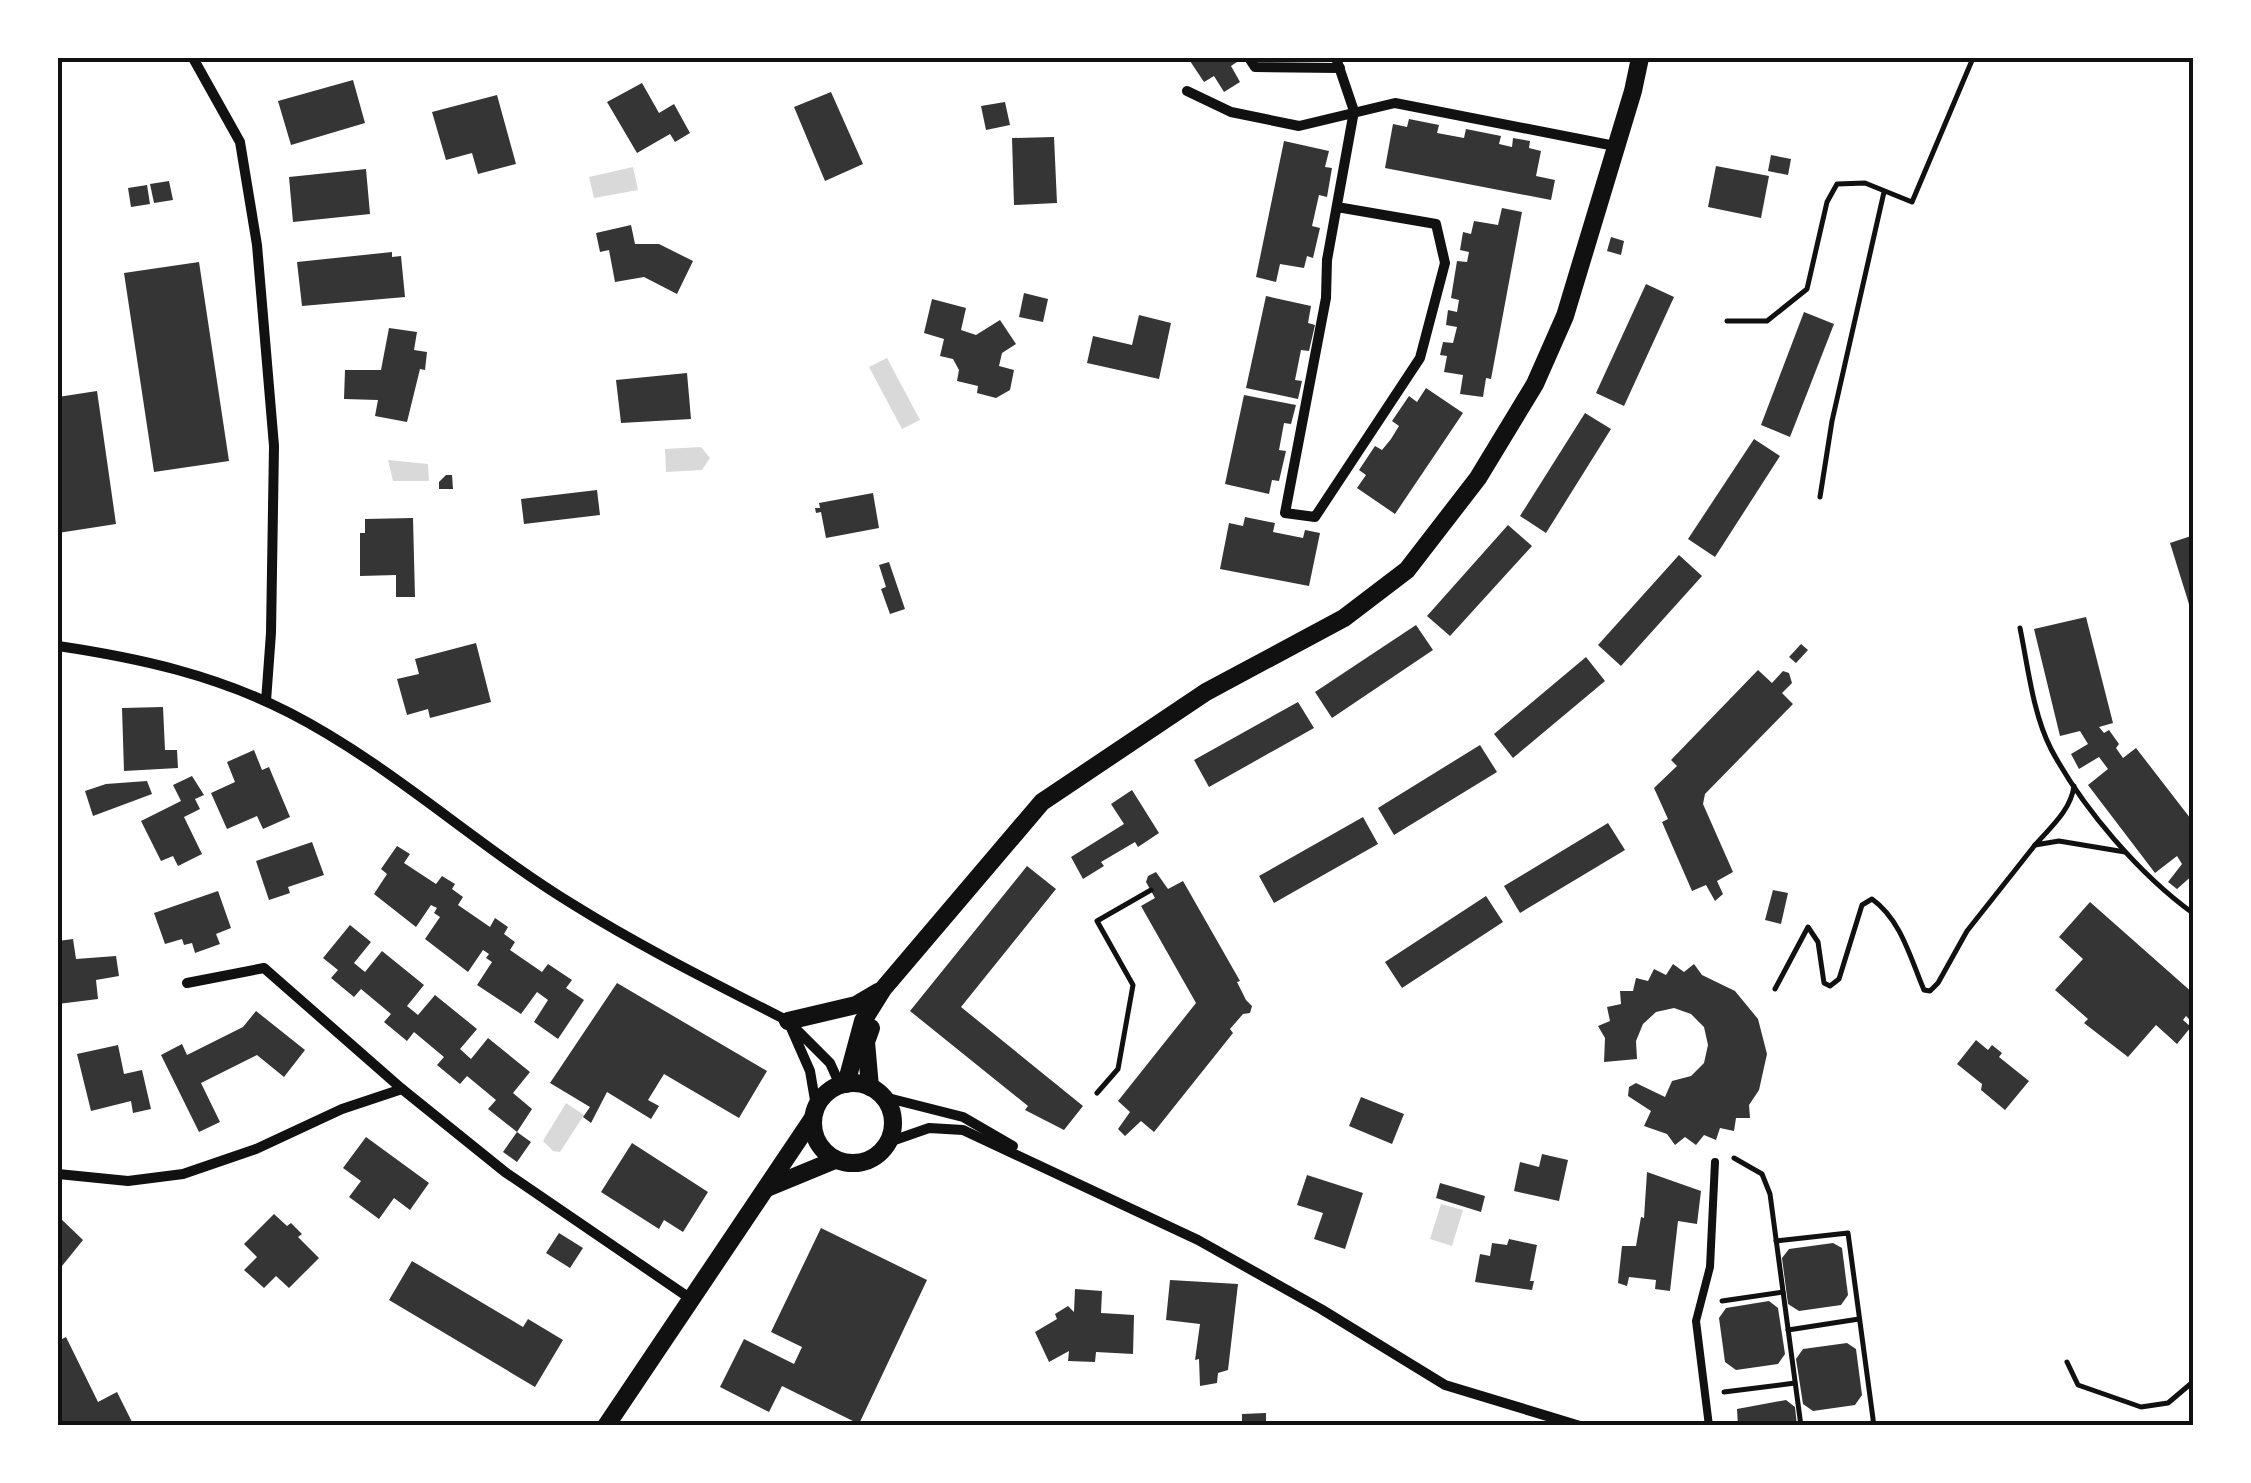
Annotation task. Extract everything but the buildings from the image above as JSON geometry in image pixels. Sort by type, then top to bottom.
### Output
[{"type":"street","points":[[193,58],[240,142],[257,245],[274,446],[266,702]]},
{"type":"street","points":[[1248,58],[1255,68],[1338,63],[1354,111],[1327,260],[1326,298],[1285,514],[1315,517],[1420,358],[1444,263],[1436,224],[1337,207]]},
{"type":"street","points":[[843,1084],[862,1021],[883,989],[1042,802],[1206,692],[1344,618],[1407,570],[1478,478],[1535,384],[1564,316],[1634,91],[1640,58]]},
{"type":"street","points":[[1187,91],[1231,112],[1299,126],[1396,103],[1616,146]]},
{"type":"street","points":[[58,646],[195,673],[292,714],[352,751],[573,905],[788,1021],[830,1064],[843,1084]]},
{"type":"street","points":[[187,983],[264,968],[402,1089],[505,1172],[691,1300]]},
{"type":"street","points":[[788,1021],[856,1005],[883,989]]},
{"type":"street","points":[[883,989],[866,1042],[877,1092],[894,1123],[889,1142]]},
{"type":"street","points":[[788,1021],[810,1071],[817,1143],[835,1160]]},
{"type":"street","points":[[606,1426],[830,1090],[843,1084],[963,1117],[1066,1177]]},
{"type":"street","points":[[58,1174],[128,1180],[183,1174],[256,1149],[342,1109],[402,1089]]},
{"type":"street","points":[[767,1188],[835,1160],[860,1164],[872,1159],[889,1142],[928,1128],[963,1130],[1198,1240],[1445,1385],[1580,1426]]},
{"type":"lane","points":[[1709,1426],[1696,1321],[1710,1267],[1715,1162]]},
{"type":"path","points":[[1726,321],[1767,321],[1807,289],[1827,202],[1837,184],[1865,183],[1912,202],[1973,58]]},
{"type":"path","points":[[1820,497],[1832,421],[1884,192]]},
{"type":"path","points":[[2020,628],[2032,688],[2050,747],[2125,852],[2157,888],[2194,914]]},
{"type":"path","points":[[1776,989],[1808,927],[1818,942],[1824,983],[1830,986],[1839,979],[1862,905],[1872,899],[1897,926],[1924,990],[1930,991],[1967,931],[2061,816],[2072,797],[2074,783]]},
{"type":"path","points":[[2035,845],[2059,841],[2125,852]]},
{"type":"path","points":[[1097,1093],[1118,1069],[1133,985],[1097,921],[1151,890]]},
{"type":"path","points":[[1734,1158],[1762,1174],[1770,1194],[1801,1426]]},
{"type":"path","points":[[1776,1241],[1848,1232],[1874,1424],[1851,1426]]},
{"type":"path","points":[[1702,1304],[1783,1292]]},
{"type":"path","points":[[1788,1330],[1860,1319]]},
{"type":"path","points":[[2067,1362],[2078,1385],[2142,1408],[2168,1403],[2194,1381]]},
{"type":"path","points":[[1706,1394],[1795,1383]]},
{"type":"shaded area","points":[[633,167],[638,190],[594,198],[589,177]]},
{"type":"shaded area","points":[[887,358],[920,420],[902,429],[869,367]]},
{"type":"shaded area","points":[[701,447],[710,458],[702,470],[666,472],[665,449]]},
{"type":"shaded area","points":[[388,460],[428,464],[429,481],[393,481]]},
{"type":"shaded area","points":[[566,1103],[584,1115],[560,1152],[553,1151],[543,1141]]},
{"type":"shaded area","points":[[1441,1204],[1463,1210],[1452,1246],[1430,1239]]}]
